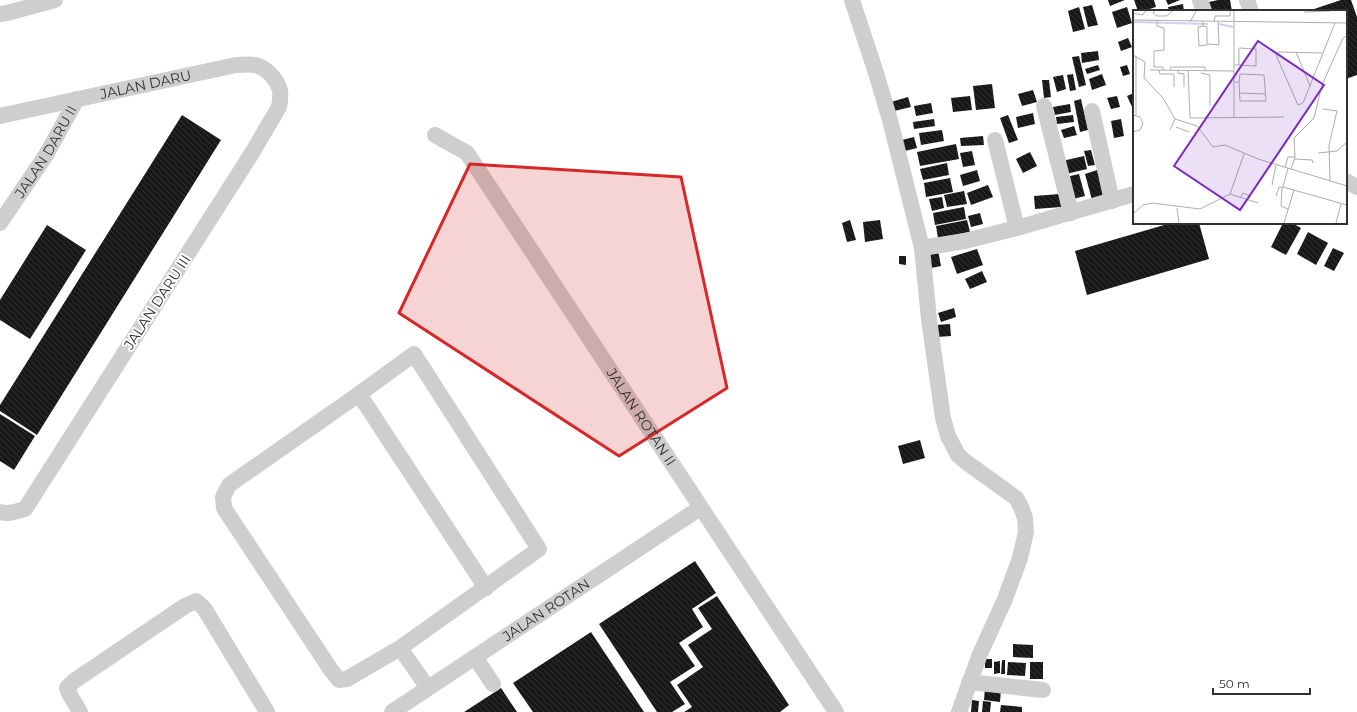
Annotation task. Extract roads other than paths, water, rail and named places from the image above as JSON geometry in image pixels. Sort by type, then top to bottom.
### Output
[{"type":"street","points":[[0,14],[55,0]]},
{"type":"street","points":[[852,0],[888,113],[922,248],[929,319],[943,418],[948,436],[958,455],[1016,498],[1022,507],[1025,518],[1026,532],[1020,558],[1005,599],[980,654],[959,712]]},
{"type":"street","points":[[1200,0],[1204,10]]},
{"type":"street","points":[[1247,0],[1251,10]]},
{"type":"street","name":"JALAN DARU","points":[[0,116],[236,65],[257,65],[266,69],[275,80],[280,90]]},
{"type":"street","name":"JALAN DARU III","points":[[0,512],[16,512],[25,509],[252,153],[279,107],[280,90]]},
{"type":"street","name":"JALAN DARU II","points":[[0,223],[46,155],[76,99]]},
{"type":"street","points":[[1044,106],[1071,213]]},
{"type":"street","points":[[1092,111],[1112,201]]},
{"type":"street","name":"JALAN ROTAN II","points":[[435,135],[467,153],[836,712]]},
{"type":"street","points":[[995,140],[1017,228]]},
{"type":"street","points":[[1347,182],[1357,187]]},
{"type":"street","points":[[922,248],[965,241],[1017,228],[1133,194]]},
{"type":"street","points":[[414,354],[539,549],[400,648],[347,679],[339,680],[224,508],[223,497],[229,485],[359,394],[414,354]]},
{"type":"street","points":[[359,394],[486,588]]},
{"type":"street","name":"JALAN ROTAN","points":[[392,712],[700,508]]},
{"type":"street","points":[[80,712],[70,695],[68,688],[74,681],[185,606],[196,602],[204,608],[267,712]]},
{"type":"street","points":[[400,648],[428,688]]},
{"type":"street","points":[[475,657],[493,684]]},
{"type":"street","points":[[969,682],[1043,690]]}]
